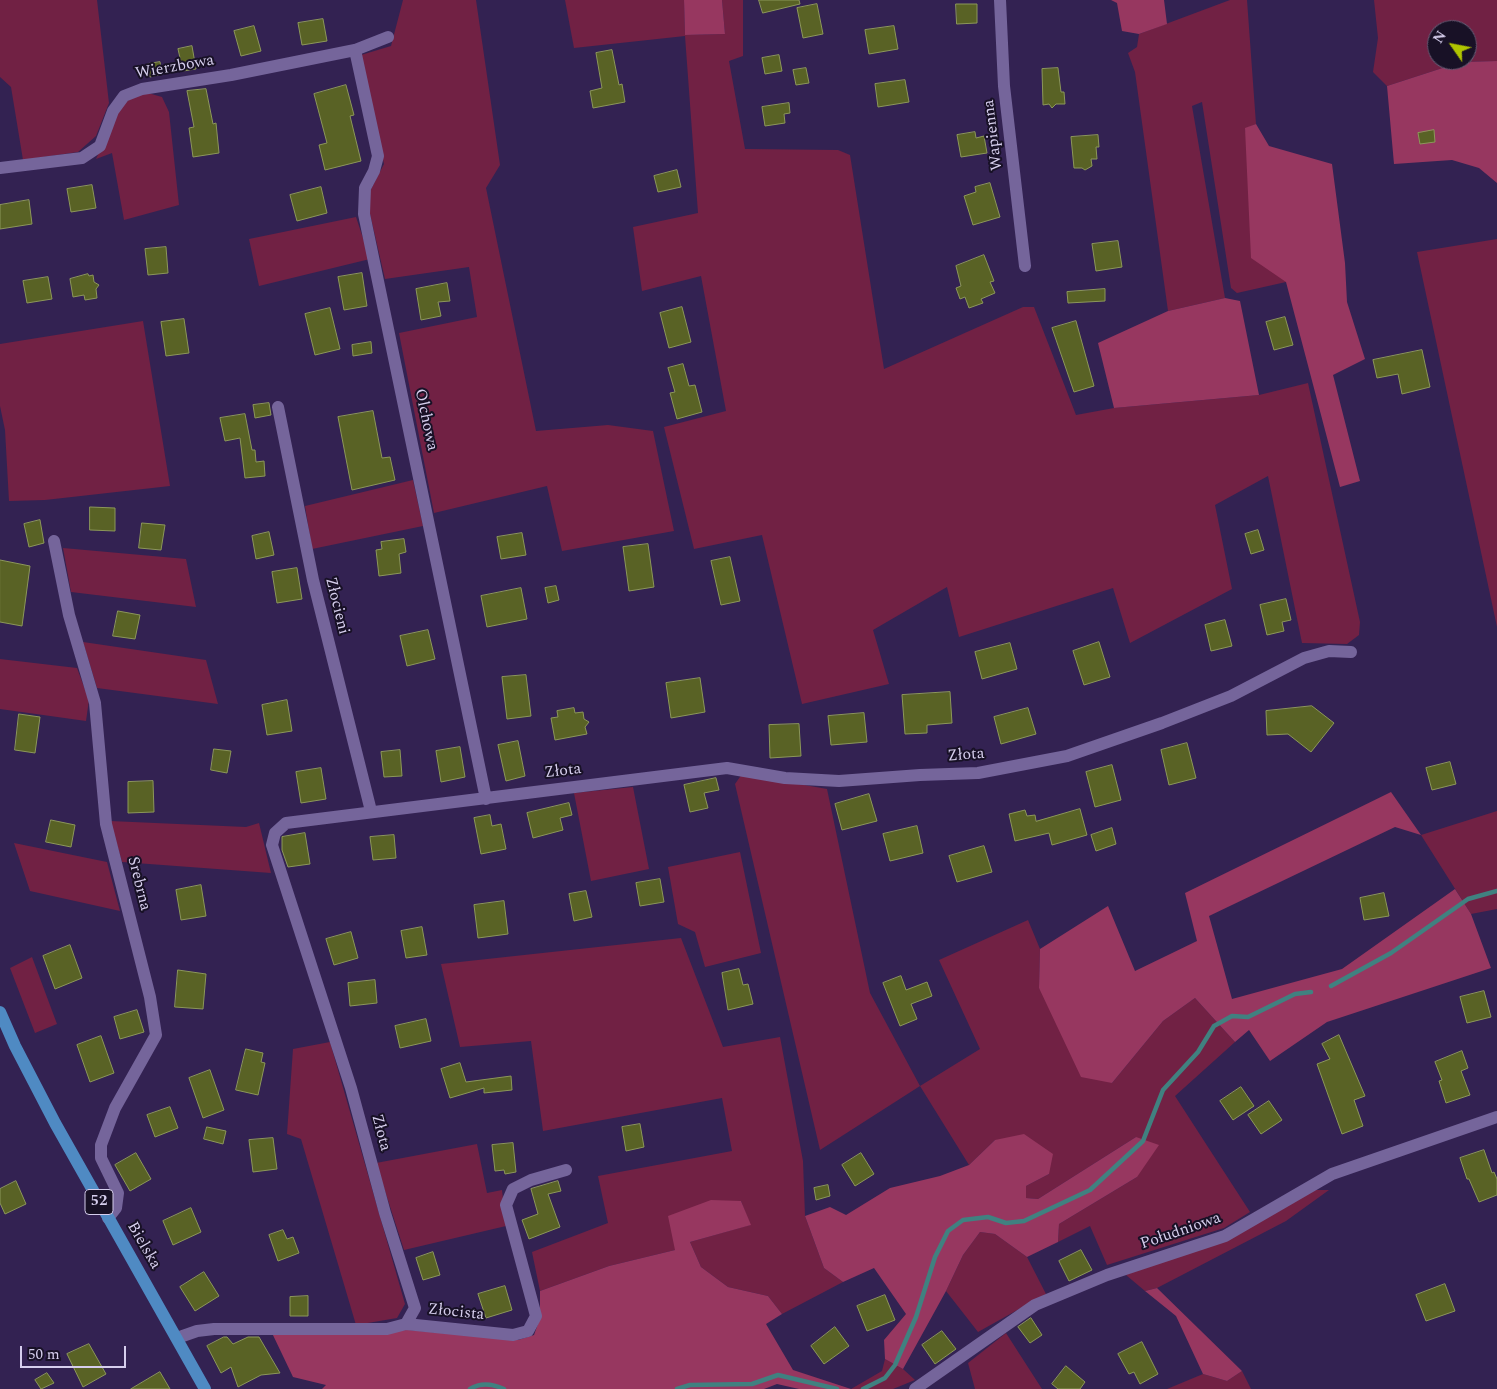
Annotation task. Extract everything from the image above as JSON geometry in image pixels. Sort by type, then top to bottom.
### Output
[{"type":"main road","name":"Bielska","points":[[0,1012],[28,1073],[205,1389]]},
{"type":"street","name":"Wapienna","points":[[1000,0],[1004,86],[1025,266]]},
{"type":"street","name":"Wierzbowa","points":[[0,168],[82,158],[100,146],[113,110],[124,96],[142,89],[231,75],[355,50],[388,37]]},
{"type":"street","name":"Olchowa","points":[[355,50],[378,156],[374,171],[365,188],[364,214],[486,799]]},
{"type":"street","name":"Złocieni","points":[[278,407],[312,580],[371,811]]},
{"type":"street","name":"Srebrna","points":[[54,541],[69,615],[95,703],[106,824],[150,997],[156,1035],[115,1108],[101,1145],[101,1158],[118,1193],[116,1208],[108,1218]]},
{"type":"street","name":"Złota","points":[[406,1324],[415,1308],[385,1213],[351,1088],[272,845],[275,833],[286,823],[727,768],[786,778],[839,781],[978,773],[1067,756],[1162,723],[1231,696],[1304,658],[1329,651],[1352,652]]},
{"type":"street","name":"Południowa","points":[[915,1389],[1035,1305],[1107,1275],[1225,1236],[1332,1174],[1497,1117]]},
{"type":"street","name":"Złocista","points":[[177,1338],[197,1331],[214,1329],[387,1329],[406,1324],[513,1335],[528,1331],[536,1316],[506,1205],[512,1189],[531,1180],[566,1170]]},
{"type":"shaded area","points":[[0,0],[97,0],[109,103],[96,136],[78,152],[23,160],[11,87],[0,77]]},
{"type":"shaded area","points":[[403,0],[476,0],[500,165],[486,188],[536,431],[608,425],[653,431],[674,531],[562,551],[547,486],[434,513],[399,333],[477,317],[469,267],[385,279],[370,214],[370,191],[384,164],[361,55],[391,46]]},
{"type":"shaded area","points":[[565,0],[684,0],[685,35],[725,34],[722,0],[743,0],[743,56],[729,61],[745,149],[838,150],[850,155],[884,369],[1023,307],[1034,307],[1076,415],[1114,408],[1259,395],[1308,383],[1360,622],[1359,635],[1347,644],[1302,643],[1268,476],[1215,505],[1232,589],[1130,643],[1113,588],[959,637],[947,587],[873,630],[889,684],[802,704],[762,535],[694,549],[664,427],[726,411],[701,276],[642,291],[633,227],[698,213],[685,36],[574,48]]},
{"type":"shaded area","points":[[684,0],[722,0],[725,34],[685,35]]},
{"type":"shaded area","points":[[1111,0],[1164,0],[1167,24],[1139,34],[1122,31],[1117,3]]},
{"type":"shaded area","points":[[1230,0],[1247,0],[1256,124],[1245,129],[1286,282],[1237,293],[1231,288],[1202,102],[1192,106],[1225,298],[1168,311],[1135,72],[1128,53],[1137,47],[1139,34]]},
{"type":"shaded area","points":[[1374,0],[1497,0],[1497,61],[1477,62],[1477,20],[1427,20],[1427,70],[1436,70],[1387,86],[1373,72],[1378,38]]},
{"type":"shaded area","points":[[1497,61],[1497,183],[1479,168],[1452,160],[1394,164],[1387,86],[1436,70],[1477,70],[1477,62]]},
{"type":"shaded area","points":[[148,93],[162,97],[169,112],[179,205],[124,220],[112,153],[96,159],[117,113],[127,99]]},
{"type":"shaded area","points":[[1256,124],[1269,146],[1332,164],[1345,263],[1347,302],[1365,359],[1333,375],[1360,481],[1340,487],[1286,282],[1251,258],[1245,128]]},
{"type":"shaded area","points":[[356,217],[370,259],[259,286],[249,239]]},
{"type":"shaded area","points":[[1497,239],[1497,627],[1417,252]]},
{"type":"shaded area","points":[[1225,298],[1240,301],[1259,395],[1114,408],[1098,343],[1168,311]]},
{"type":"shaded area","points":[[143,321],[170,486],[45,500],[9,501],[5,430],[0,406],[0,344]]},
{"type":"shaded area","points":[[413,480],[423,526],[312,549],[305,506]]},
{"type":"shaded area","points":[[63,548],[186,559],[196,607],[71,592]]},
{"type":"shaded area","points":[[83,642],[206,660],[218,704],[97,688]]},
{"type":"shaded area","points":[[0,659],[77,668],[89,700],[86,721],[0,709]]},
{"type":"shaded area","points":[[742,774],[827,789],[870,993],[920,1086],[820,1150],[735,784]]},
{"type":"shaded area","points":[[633,787],[649,869],[591,881],[574,793]]},
{"type":"shaded area","points":[[1391,792],[1421,835],[1395,827],[1209,916],[1232,999],[1342,969],[1455,889],[1471,914],[1491,968],[1327,1022],[1270,1061],[1249,1030],[1235,1042],[1195,998],[1163,1021],[1112,1083],[1081,1077],[1039,988],[1040,949],[1108,906],[1135,971],[1197,941],[1185,893]]},
{"type":"shaded area","points":[[1497,811],[1497,909],[1471,914],[1421,835]]},
{"type":"shaded area","points":[[110,821],[246,827],[259,823],[271,873],[122,862]]},
{"type":"shaded area","points":[[14,843],[107,862],[120,911],[30,891]]},
{"type":"shaded area","points":[[740,852],[761,953],[705,967],[695,932],[678,924],[668,867]]},
{"type":"shaded area","points":[[1028,920],[1040,949],[1039,988],[1112,1083],[1163,1021],[1195,998],[1235,1042],[1175,1096],[1250,1212],[1224,1228],[1107,1265],[1090,1226],[1058,1242],[1059,1224],[1137,1177],[1136,1137],[1038,1199],[1026,1198],[1026,1186],[1049,1174],[995,1140],[969,1165],[920,1086],[980,1049],[939,960]]},
{"type":"shaded area","points":[[681,938],[723,1047],[780,1037],[803,1161],[805,1216],[824,1268],[843,1282],[782,1314],[768,1296],[728,1287],[701,1267],[690,1242],[750,1225],[741,1201],[675,1250],[609,1266],[540,1291],[532,1252],[608,1223],[598,1176],[732,1151],[722,1098],[543,1131],[531,1041],[460,1047],[441,964]]},
{"type":"shaded area","points":[[32,957],[57,1024],[35,1033],[10,968]]},
{"type":"shaded area","points":[[330,1042],[405,1304],[397,1318],[356,1325],[301,1139],[287,1134],[293,1049]]},
{"type":"shaded area","points":[[1024,1134],[1053,1154],[1049,1174],[1026,1186],[1026,1198],[1038,1199],[1136,1137],[1159,1145],[1137,1177],[1059,1224],[1058,1242],[1027,1257],[995,1234],[980,1232],[963,1255],[946,1291],[903,1369],[885,1359],[884,1340],[906,1314],[874,1268],[843,1282],[824,1268],[805,1216],[830,1207],[846,1215],[890,1188],[940,1176],[969,1165],[995,1140]]},
{"type":"shaded area","points":[[477,1144],[487,1193],[502,1190],[506,1226],[404,1250],[376,1163]]},
{"type":"shaded area","points":[[1313,1190],[1329,1190],[1286,1221],[1157,1288],[1145,1291],[1126,1275]]},
{"type":"shaded area","points":[[711,1200],[741,1201],[751,1225],[690,1242],[701,1267],[728,1287],[768,1296],[782,1314],[766,1324],[793,1370],[851,1389],[799,1389],[777,1384],[764,1389],[322,1389],[326,1385],[293,1377],[272,1333],[409,1330],[518,1340],[534,1335],[540,1318],[540,1291],[609,1266],[675,1250],[668,1216]]},
{"type":"shaded area","points":[[980,1232],[995,1234],[1027,1257],[1046,1294],[978,1332],[946,1291],[963,1255]]},
{"type":"shaded area","points":[[1157,1288],[1242,1371],[1227,1381],[1203,1374],[1176,1316],[1145,1291]]},
{"type":"shaded area","points":[[1006,1333],[1042,1389],[975,1389],[968,1363]]},
{"type":"shaded area","points":[[885,1359],[903,1369],[915,1380],[893,1389],[851,1389],[882,1371]]},
{"type":"shaded area","points":[[1242,1371],[1251,1389],[1167,1389],[1203,1374],[1227,1381]]},
{"type":"building","points":[[759,0],[799,0],[800,4],[763,13]]},
{"type":"building","points":[[817,4],[823,34],[803,38],[797,8]]},
{"type":"building","points":[[956,4],[977,4],[977,23],[957,24]]},
{"type":"building","points":[[323,19],[327,41],[302,45],[298,23]]},
{"type":"building","points":[[254,26],[261,51],[241,56],[234,31]]},
{"type":"building","points":[[894,26],[898,49],[869,54],[865,30]]},
{"type":"building","points":[[192,46],[196,69],[183,71],[178,49]]},
{"type":"building","points":[[612,50],[619,85],[622,84],[625,102],[593,108],[590,91],[602,88],[596,53]]},
{"type":"building","points":[[779,55],[782,71],[765,74],[762,58]]},
{"type":"building","points":[[160,62],[162,74],[150,77],[148,64]]},
{"type":"building","points":[[806,68],[809,83],[796,85],[793,70]]},
{"type":"building","points":[[1058,68],[1061,92],[1064,92],[1065,104],[1056,104],[1052,108],[1049,104],[1043,105],[1042,69]]},
{"type":"building","points":[[905,80],[909,102],[878,107],[875,84]]},
{"type":"building","points":[[346,85],[354,115],[350,116],[361,161],[325,170],[319,145],[327,143],[314,94]]},
{"type":"building","points":[[206,89],[213,124],[216,123],[219,153],[193,157],[189,128],[194,127],[187,91]]},
{"type":"building","points":[[789,103],[790,113],[784,114],[785,123],[765,126],[762,107]]},
{"type":"building","points":[[1434,130],[1435,142],[1420,144],[1418,133]]},
{"type":"building","points":[[975,132],[976,138],[984,136],[987,153],[961,157],[957,135]]},
{"type":"building","points":[[1098,135],[1097,159],[1091,159],[1092,166],[1085,170],[1074,168],[1071,137]]},
{"type":"building","points":[[677,170],[681,187],[658,192],[654,176]]},
{"type":"building","points":[[990,183],[1000,217],[973,225],[964,196],[976,192],[975,187]]},
{"type":"building","points":[[92,185],[96,208],[71,212],[67,189]]},
{"type":"building","points":[[321,187],[327,213],[297,221],[290,195]]},
{"type":"building","points":[[29,200],[32,224],[0,229],[0,205]]},
{"type":"building","points":[[1118,241],[1122,267],[1096,271],[1092,244]]},
{"type":"building","points":[[166,247],[168,273],[148,275],[145,249]]},
{"type":"building","points":[[984,255],[994,281],[990,282],[995,293],[981,299],[983,303],[969,308],[965,297],[960,299],[956,288],[961,286],[956,266]]},
{"type":"building","points":[[362,273],[367,306],[344,310],[338,277]]},
{"type":"building","points":[[88,274],[89,276],[93,275],[94,282],[99,285],[96,289],[97,298],[85,300],[84,295],[73,297],[70,279]]},
{"type":"building","points":[[48,277],[52,299],[27,303],[23,281]]},
{"type":"building","points":[[447,283],[450,301],[438,302],[441,316],[421,320],[416,289]]},
{"type":"building","points":[[1105,289],[1105,301],[1068,303],[1067,292]]},
{"type":"building","points":[[682,307],[691,342],[669,348],[660,313]]},
{"type":"building","points":[[330,308],[340,349],[315,355],[305,314]]},
{"type":"building","points":[[1285,317],[1293,345],[1274,350],[1266,322]]},
{"type":"building","points":[[184,319],[189,353],[166,356],[161,322]]},
{"type":"building","points":[[1076,321],[1094,386],[1074,392],[1052,328]]},
{"type":"building","points":[[371,342],[372,353],[353,356],[352,345]]},
{"type":"building","points":[[1422,350],[1430,387],[1402,394],[1398,374],[1377,378],[1373,360]]},
{"type":"building","points":[[683,364],[689,386],[695,385],[702,412],[677,419],[670,393],[675,392],[668,368]]},
{"type":"building","points":[[269,403],[271,415],[255,418],[253,405]]},
{"type":"building","points":[[373,411],[382,458],[390,457],[395,480],[352,490],[338,417]]},
{"type":"building","points":[[245,414],[252,450],[255,450],[256,462],[264,461],[265,476],[245,478],[240,438],[225,441],[220,418]]},
{"type":"building","points":[[90,507],[115,508],[115,531],[90,530]]},
{"type":"building","points":[[40,520],[44,543],[29,547],[24,524]]},
{"type":"building","points":[[142,523],[165,525],[161,550],[139,548]]},
{"type":"building","points":[[1258,530],[1264,550],[1251,554],[1245,534]]},
{"type":"building","points":[[269,532],[274,555],[256,559],[252,536]]},
{"type":"building","points":[[522,533],[526,555],[501,559],[497,537]]},
{"type":"building","points":[[404,539],[406,552],[399,554],[401,573],[379,576],[376,550],[382,549],[381,542]]},
{"type":"building","points":[[648,544],[654,587],[629,591],[623,547]]},
{"type":"building","points":[[730,557],[740,601],[721,605],[711,561]]},
{"type":"building","points":[[0,560],[30,566],[22,626],[0,622]]},
{"type":"building","points":[[297,568],[302,599],[277,603],[272,572]]},
{"type":"building","points":[[556,586],[559,600],[548,603],[545,588]]},
{"type":"building","points":[[521,588],[527,619],[487,627],[481,596]]},
{"type":"building","points":[[1286,599],[1291,620],[1282,622],[1284,631],[1267,635],[1260,605]]},
{"type":"building","points":[[118,611],[140,615],[135,639],[113,636]]},
{"type":"building","points":[[1225,620],[1232,646],[1211,651],[1205,625]]},
{"type":"building","points":[[428,630],[435,659],[407,666],[400,636]]},
{"type":"building","points":[[1099,642],[1110,677],[1084,685],[1073,651]]},
{"type":"building","points":[[1010,643],[1017,669],[982,679],[975,652]]},
{"type":"building","points":[[526,675],[531,716],[507,719],[502,677]]},
{"type":"building","points":[[700,678],[705,712],[671,718],[666,683]]},
{"type":"building","points":[[950,692],[952,723],[927,725],[927,733],[905,734],[902,695]]},
{"type":"building","points":[[287,700],[292,731],[267,735],[262,705]]},
{"type":"building","points":[[1312,706],[1334,723],[1311,752],[1288,734],[1267,735],[1266,711]]},
{"type":"building","points":[[574,708],[575,713],[583,712],[584,719],[589,722],[585,727],[587,734],[555,740],[551,718],[558,717],[557,711]]},
{"type":"building","points":[[1028,708],[1036,734],[1001,744],[994,717]]},
{"type":"building","points":[[864,713],[867,742],[831,745],[828,716]]},
{"type":"building","points":[[19,714],[40,717],[35,753],[15,750]]},
{"type":"building","points":[[799,724],[801,756],[770,758],[769,725]]},
{"type":"building","points":[[518,741],[525,776],[506,781],[498,745]]},
{"type":"building","points":[[1187,743],[1196,778],[1169,785],[1161,750]]},
{"type":"building","points":[[460,747],[465,777],[441,782],[436,751]]},
{"type":"building","points":[[214,749],[231,751],[227,773],[211,770]]},
{"type":"building","points":[[400,750],[402,776],[384,777],[381,752]]},
{"type":"building","points":[[1450,762],[1456,784],[1432,790],[1426,768]]},
{"type":"building","points":[[1112,765],[1121,800],[1095,807],[1086,772]]},
{"type":"building","points":[[321,768],[326,799],[301,803],[296,772]]},
{"type":"building","points":[[716,778],[719,790],[704,793],[708,808],[690,812],[684,785]]},
{"type":"building","points":[[153,781],[154,812],[128,813],[128,782]]},
{"type":"building","points":[[869,794],[877,821],[842,830],[835,804]]},
{"type":"building","points":[[569,803],[572,815],[560,818],[563,830],[533,838],[527,813]]},
{"type":"building","points":[[1080,809],[1087,835],[1052,845],[1049,833],[1015,841],[1009,814],[1025,810],[1027,816],[1035,815],[1036,821]]},
{"type":"building","points":[[490,815],[492,826],[501,824],[506,849],[481,854],[474,818]]},
{"type":"building","points":[[51,820],[75,825],[71,847],[46,842]]},
{"type":"building","points":[[917,826],[923,853],[890,861],[883,834]]},
{"type":"building","points":[[1112,828],[1116,844],[1096,851],[1091,835]]},
{"type":"building","points":[[305,833],[310,864],[288,867],[282,850],[282,837]]},
{"type":"building","points":[[394,835],[396,858],[373,860],[370,837]]},
{"type":"building","points":[[984,846],[992,872],[957,882],[949,856]]},
{"type":"building","points":[[660,879],[664,902],[640,906],[636,883]]},
{"type":"building","points":[[201,885],[206,916],[181,920],[176,890]]},
{"type":"building","points":[[586,891],[592,917],[574,921],[569,894]]},
{"type":"building","points":[[1384,893],[1389,916],[1364,920],[1360,898]]},
{"type":"building","points":[[504,901],[508,934],[478,938],[474,905]]},
{"type":"building","points":[[422,927],[427,955],[406,958],[401,931]]},
{"type":"building","points":[[351,932],[358,958],[334,965],[326,939]]},
{"type":"building","points":[[70,945],[82,978],[55,989],[43,956]]},
{"type":"building","points":[[739,969],[743,985],[748,984],[753,1004],[728,1010],[722,973]]},
{"type":"building","points":[[178,970],[206,974],[203,1009],[175,1007]]},
{"type":"building","points":[[901,976],[906,990],[927,982],[932,996],[911,1004],[917,1019],[900,1026],[883,983]]},
{"type":"building","points":[[375,980],[377,1003],[350,1006],[348,983]]},
{"type":"building","points":[[1484,991],[1491,1017],[1467,1023],[1460,997]]},
{"type":"building","points":[[137,1010],[144,1032],[120,1039],[114,1017]]},
{"type":"building","points":[[426,1019],[431,1041],[400,1048],[395,1026]]},
{"type":"building","points":[[1339,1035],[1365,1096],[1354,1100],[1363,1126],[1342,1134],[1317,1064],[1330,1059],[1322,1044]]},
{"type":"building","points":[[101,1036],[114,1073],[90,1082],[77,1045]]},
{"type":"building","points":[[246,1049],[263,1053],[261,1062],[265,1063],[258,1095],[236,1090]]},
{"type":"building","points":[[1462,1051],[1468,1068],[1461,1071],[1470,1095],[1446,1103],[1439,1081],[1442,1080],[1435,1062]]},
{"type":"building","points":[[460,1063],[466,1082],[511,1076],[512,1090],[484,1093],[484,1088],[450,1098],[441,1069]]},
{"type":"building","points":[[210,1070],[224,1110],[203,1118],[189,1078]]},
{"type":"building","points":[[1241,1087],[1254,1106],[1233,1120],[1220,1101]]},
{"type":"building","points":[[1269,1101],[1282,1120],[1261,1134],[1248,1115]]},
{"type":"building","points":[[170,1107],[178,1128],[155,1137],[147,1115]]},
{"type":"building","points":[[640,1124],[644,1147],[626,1151],[622,1127]]},
{"type":"building","points":[[207,1127],[226,1131],[223,1144],[204,1139]]},
{"type":"building","points":[[273,1138],[277,1169],[253,1172],[249,1140]]},
{"type":"building","points":[[513,1143],[516,1172],[505,1174],[504,1170],[495,1171],[492,1145]]},
{"type":"building","points":[[1484,1150],[1492,1173],[1494,1172],[1497,1179],[1497,1195],[1479,1202],[1469,1179],[1467,1179],[1460,1158]]},
{"type":"building","points":[[136,1153],[151,1179],[130,1191],[115,1165]]},
{"type":"building","points":[[861,1153],[874,1174],[855,1186],[842,1165]]},
{"type":"building","points":[[16,1181],[26,1204],[5,1214],[0,1203],[0,1189]]},
{"type":"building","points":[[558,1181],[561,1191],[548,1194],[560,1227],[529,1239],[522,1220],[538,1214],[531,1189]]},
{"type":"building","points":[[828,1185],[830,1196],[816,1200],[814,1188]]},
{"type":"building","points":[[191,1208],[201,1232],[173,1245],[163,1221]]},
{"type":"building","points":[[283,1230],[287,1239],[293,1237],[299,1253],[278,1261],[269,1235]]},
{"type":"building","points":[[1081,1250],[1092,1270],[1069,1281],[1059,1261]]},
{"type":"building","points":[[433,1252],[440,1275],[423,1280],[416,1258]]},
{"type":"building","points":[[204,1272],[219,1296],[195,1311],[180,1287]]},
{"type":"building","points":[[1445,1284],[1455,1311],[1426,1321],[1416,1295]]},
{"type":"building","points":[[505,1286],[512,1310],[486,1318],[478,1294]]},
{"type":"building","points":[[885,1295],[895,1320],[867,1331],[857,1306]]},
{"type":"building","points":[[308,1296],[308,1316],[290,1316],[290,1297]]},
{"type":"building","points":[[1031,1318],[1042,1335],[1030,1343],[1018,1327]]},
{"type":"building","points":[[835,1327],[849,1346],[824,1364],[811,1346]]},
{"type":"building","points":[[942,1331],[956,1349],[935,1364],[922,1345]]},
{"type":"building","points":[[227,1337],[233,1344],[248,1337],[259,1337],[280,1373],[261,1375],[238,1387],[231,1367],[221,1373],[207,1346]]},
{"type":"building","points":[[1142,1342],[1158,1374],[1140,1384],[1134,1372],[1129,1374],[1118,1354]]},
{"type":"building","points":[[89,1344],[106,1374],[83,1387],[67,1354]]},
{"type":"building","points":[[1066,1366],[1085,1382],[1080,1389],[1058,1389],[1052,1384]]},
{"type":"building","points":[[160,1372],[170,1389],[131,1389]]},
{"type":"building","points":[[47,1373],[54,1383],[41,1389],[35,1380]]},
{"type":"waterway","points":[[1331,986],[1391,953],[1468,899],[1497,891]]},
{"type":"waterway","points":[[863,1389],[885,1378],[895,1365],[916,1317],[935,1257],[948,1231],[963,1220],[988,1217],[1006,1223],[1024,1221],[1090,1190],[1143,1141],[1163,1090],[1198,1052],[1214,1026],[1232,1016],[1248,1017],[1295,994],[1311,992]]},
{"type":"waterway","points":[[677,1389],[690,1385],[752,1384],[778,1375],[837,1389]]},
{"type":"waterway","points":[[470,1389],[478,1385],[496,1386],[504,1389]]}]
